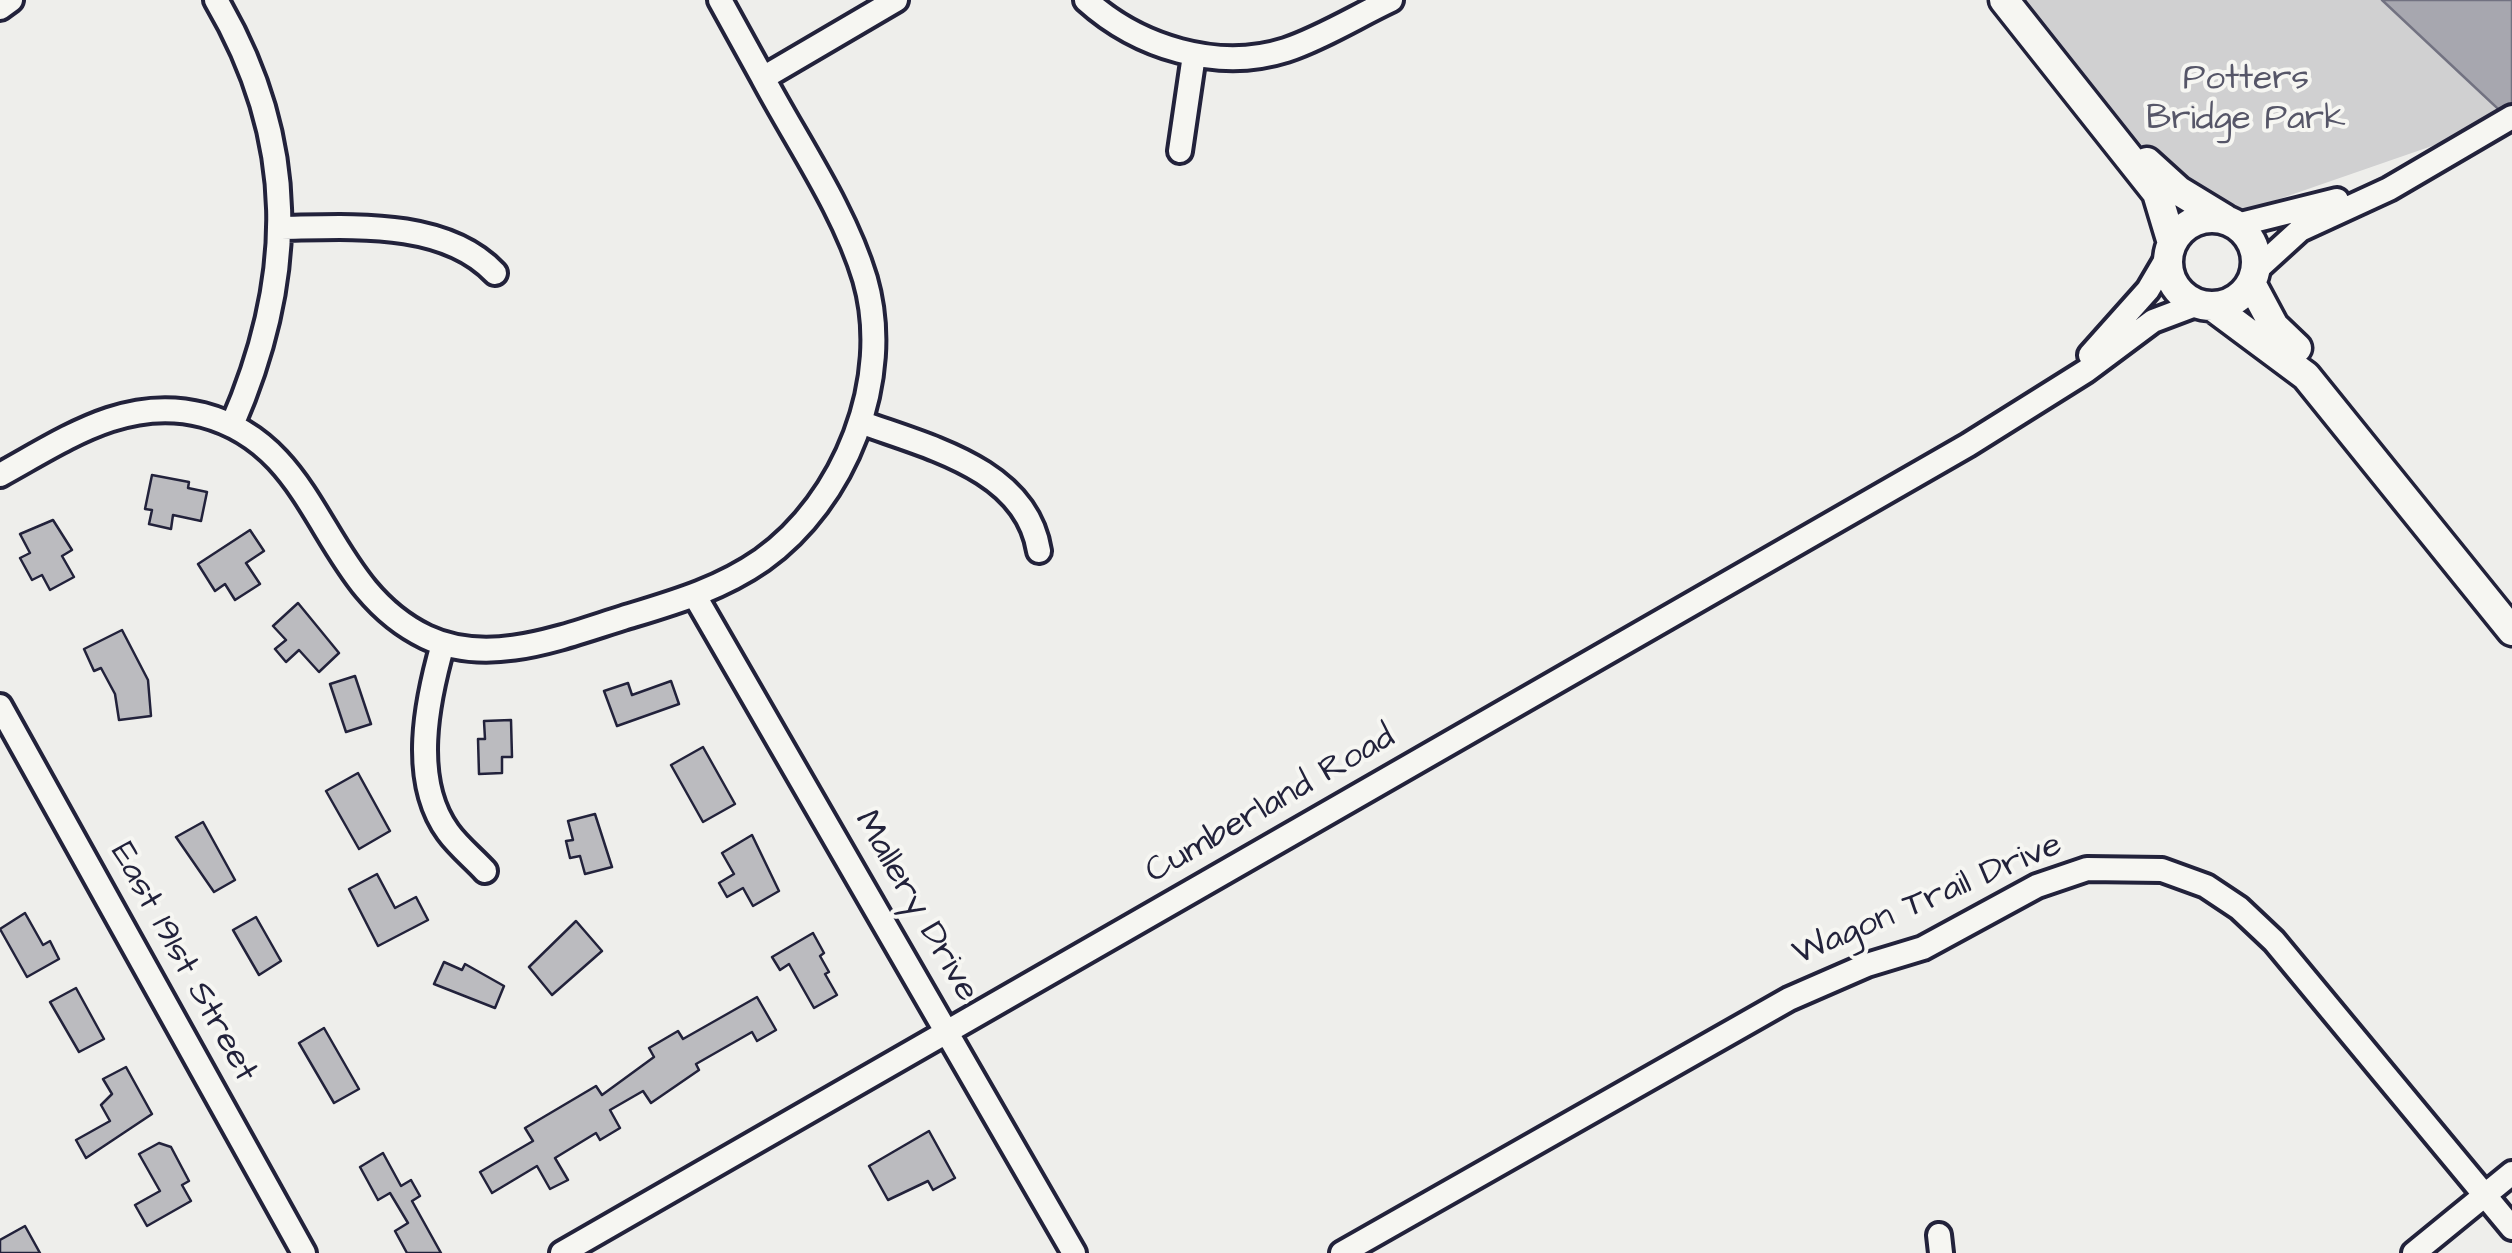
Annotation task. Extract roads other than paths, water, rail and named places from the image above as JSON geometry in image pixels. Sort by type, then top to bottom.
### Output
[{"type":"main road","points":[[2004,0],[2106,124],[2156,193],[2170,250],[2170,278],[2178,291],[2205,305],[2306,376],[2512,631]]},
{"type":"main road","points":[[2106,124],[2179,192],[2231,222],[2255,249],[2253,277],[2274,326],[2326,378],[2398,492]]},
{"type":"main road","points":[[2170,250],[2198,220],[2231,222]]},
{"type":"main road","points":[[2205,305],[2234,302],[2253,277]]},
{"type":"street","points":[[0,8],[11,0]]},
{"type":"street","points":[[216,0],[246,58],[266,115],[278,170],[281,228],[272,312],[254,374],[232,425]]},
{"type":"street","points":[[0,476],[105,419],[136,411],[184,411],[232,425],[271,449],[289,468],[361,588],[403,623],[443,644],[526,646],[695,596],[750,567],[786,540],[825,492],[860,422],[872,359],[864,279],[852,246],[720,0]]},
{"type":"street","points":[[762,78],[896,0]]},
{"type":"street","points":[[1086,0],[1140,37],[1194,55],[1274,53],[1391,0]]},
{"type":"street","points":[[1180,151],[1194,55]]},
{"type":"street","points":[[2253,277],[2300,230],[2389,190],[2512,117]]},
{"type":"street","points":[[2231,222],[2389,190]]},
{"type":"street","points":[[281,228],[382,230],[430,237],[470,253],[494,273]]},
{"type":"street","name":"Cumberland Road","points":[[2014,417],[2105,341],[2148,290],[2170,250]]},
{"type":"street","name":"Cumberland Road","points":[[562,1253],[948,1035],[2014,417],[2153,321],[2205,305]]},
{"type":"street","points":[[860,422],[935,449],[993,480],[1025,509],[1036,530],[1039,551]]},
{"type":"street","name":"Mallery Drive","points":[[695,596],[1074,1253]]},
{"type":"street","points":[[443,644],[430,695],[429,785],[448,832],[485,871]]},
{"type":"street","name":"East 191st Street","points":[[0,706],[304,1253]]},
{"type":"street","name":"Wagon Trail Drive","points":[[1342,1253],[1790,999],[1867,965],[1922,948],[2037,886],[2087,869],[2162,870],[2206,886],[2239,908],[2308,978],[2512,1228]]},
{"type":"street","points":[[2414,1253],[2512,1173]]},
{"type":"park label","name":"Potters Bridge Park","points":[[2246,101]]}]
